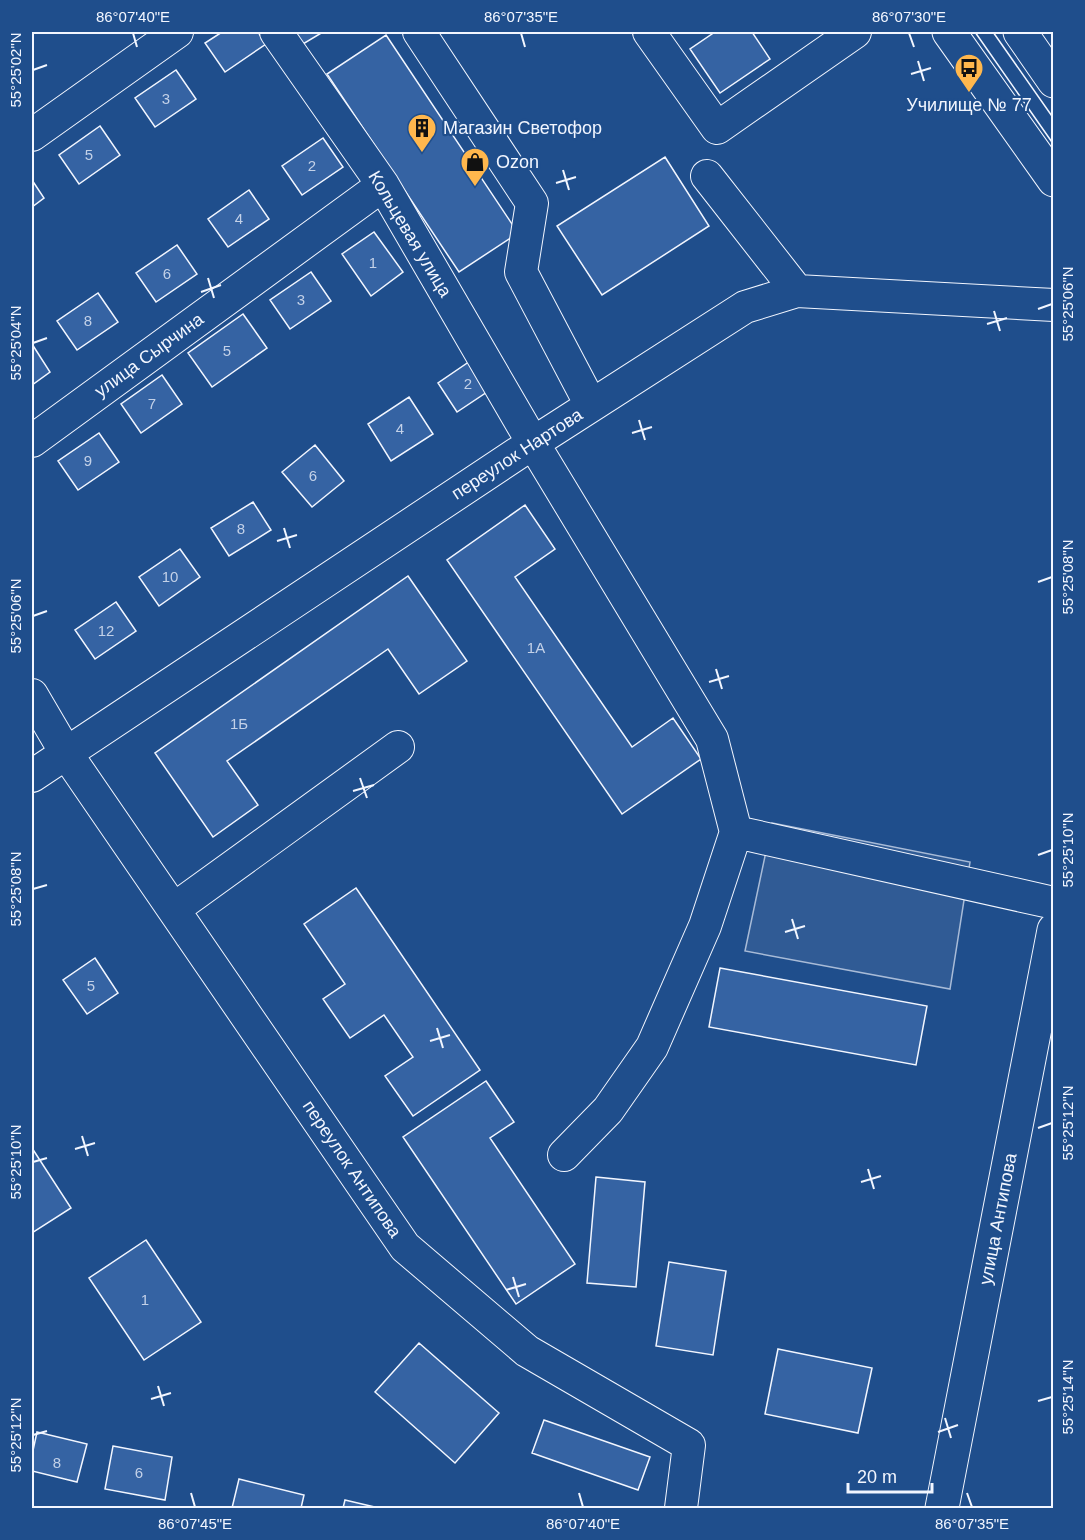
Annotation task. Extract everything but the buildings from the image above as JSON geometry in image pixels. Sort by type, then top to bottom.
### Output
[{"type":"main road","points":[[949,32],[1053,180]]},
{"type":"main road","points":[[1020,32],[1053,81]]},
{"type":"main road","name":"улица Антипова","points":[[942,1509],[1053,930]]},
{"type":"street","points":[[32,135],[177,32]]},
{"type":"street","name":"Кольцевая улица","points":[[276,32],[383,185],[533,443],[712,739],[736,832]]},
{"type":"street","points":[[419,32],[532,203],[521,272],[591,405]]},
{"type":"street","points":[[649,32],[717,128],[855,32]]},
{"type":"street","points":[[706,176],[797,291]]},
{"type":"street","name":"улица Сырчина","points":[[32,441],[383,185]]},
{"type":"street","name":"переулок Нартова","points":[[32,776],[533,443],[745,307],[797,291],[1053,305]]},
{"type":"street","name":"переулок Антипова","points":[[32,695],[66,753],[405,1247],[527,1351],[689,1445],[681,1509]]},
{"type":"street","points":[[174,909],[398,747]]},
{"type":"street","points":[[564,1155],[608,1110],[652,1047],[705,926],[736,832],[1053,903]]},
{"type":"shaded area","points":[[772,823],[970,862],[950,989],[745,951]]},
{"type":"tram line","points":[[975,32],[1054,145]]},
{"type":"tram line","points":[[993,32],[1054,119]]},
{"type":"place","name":"Училище № 77","points":[[969,94]]},
{"type":"place","name":"Магазин Светофор","points":[[422,154]]},
{"type":"place","name":"Ozon","points":[[475,188]]}]
